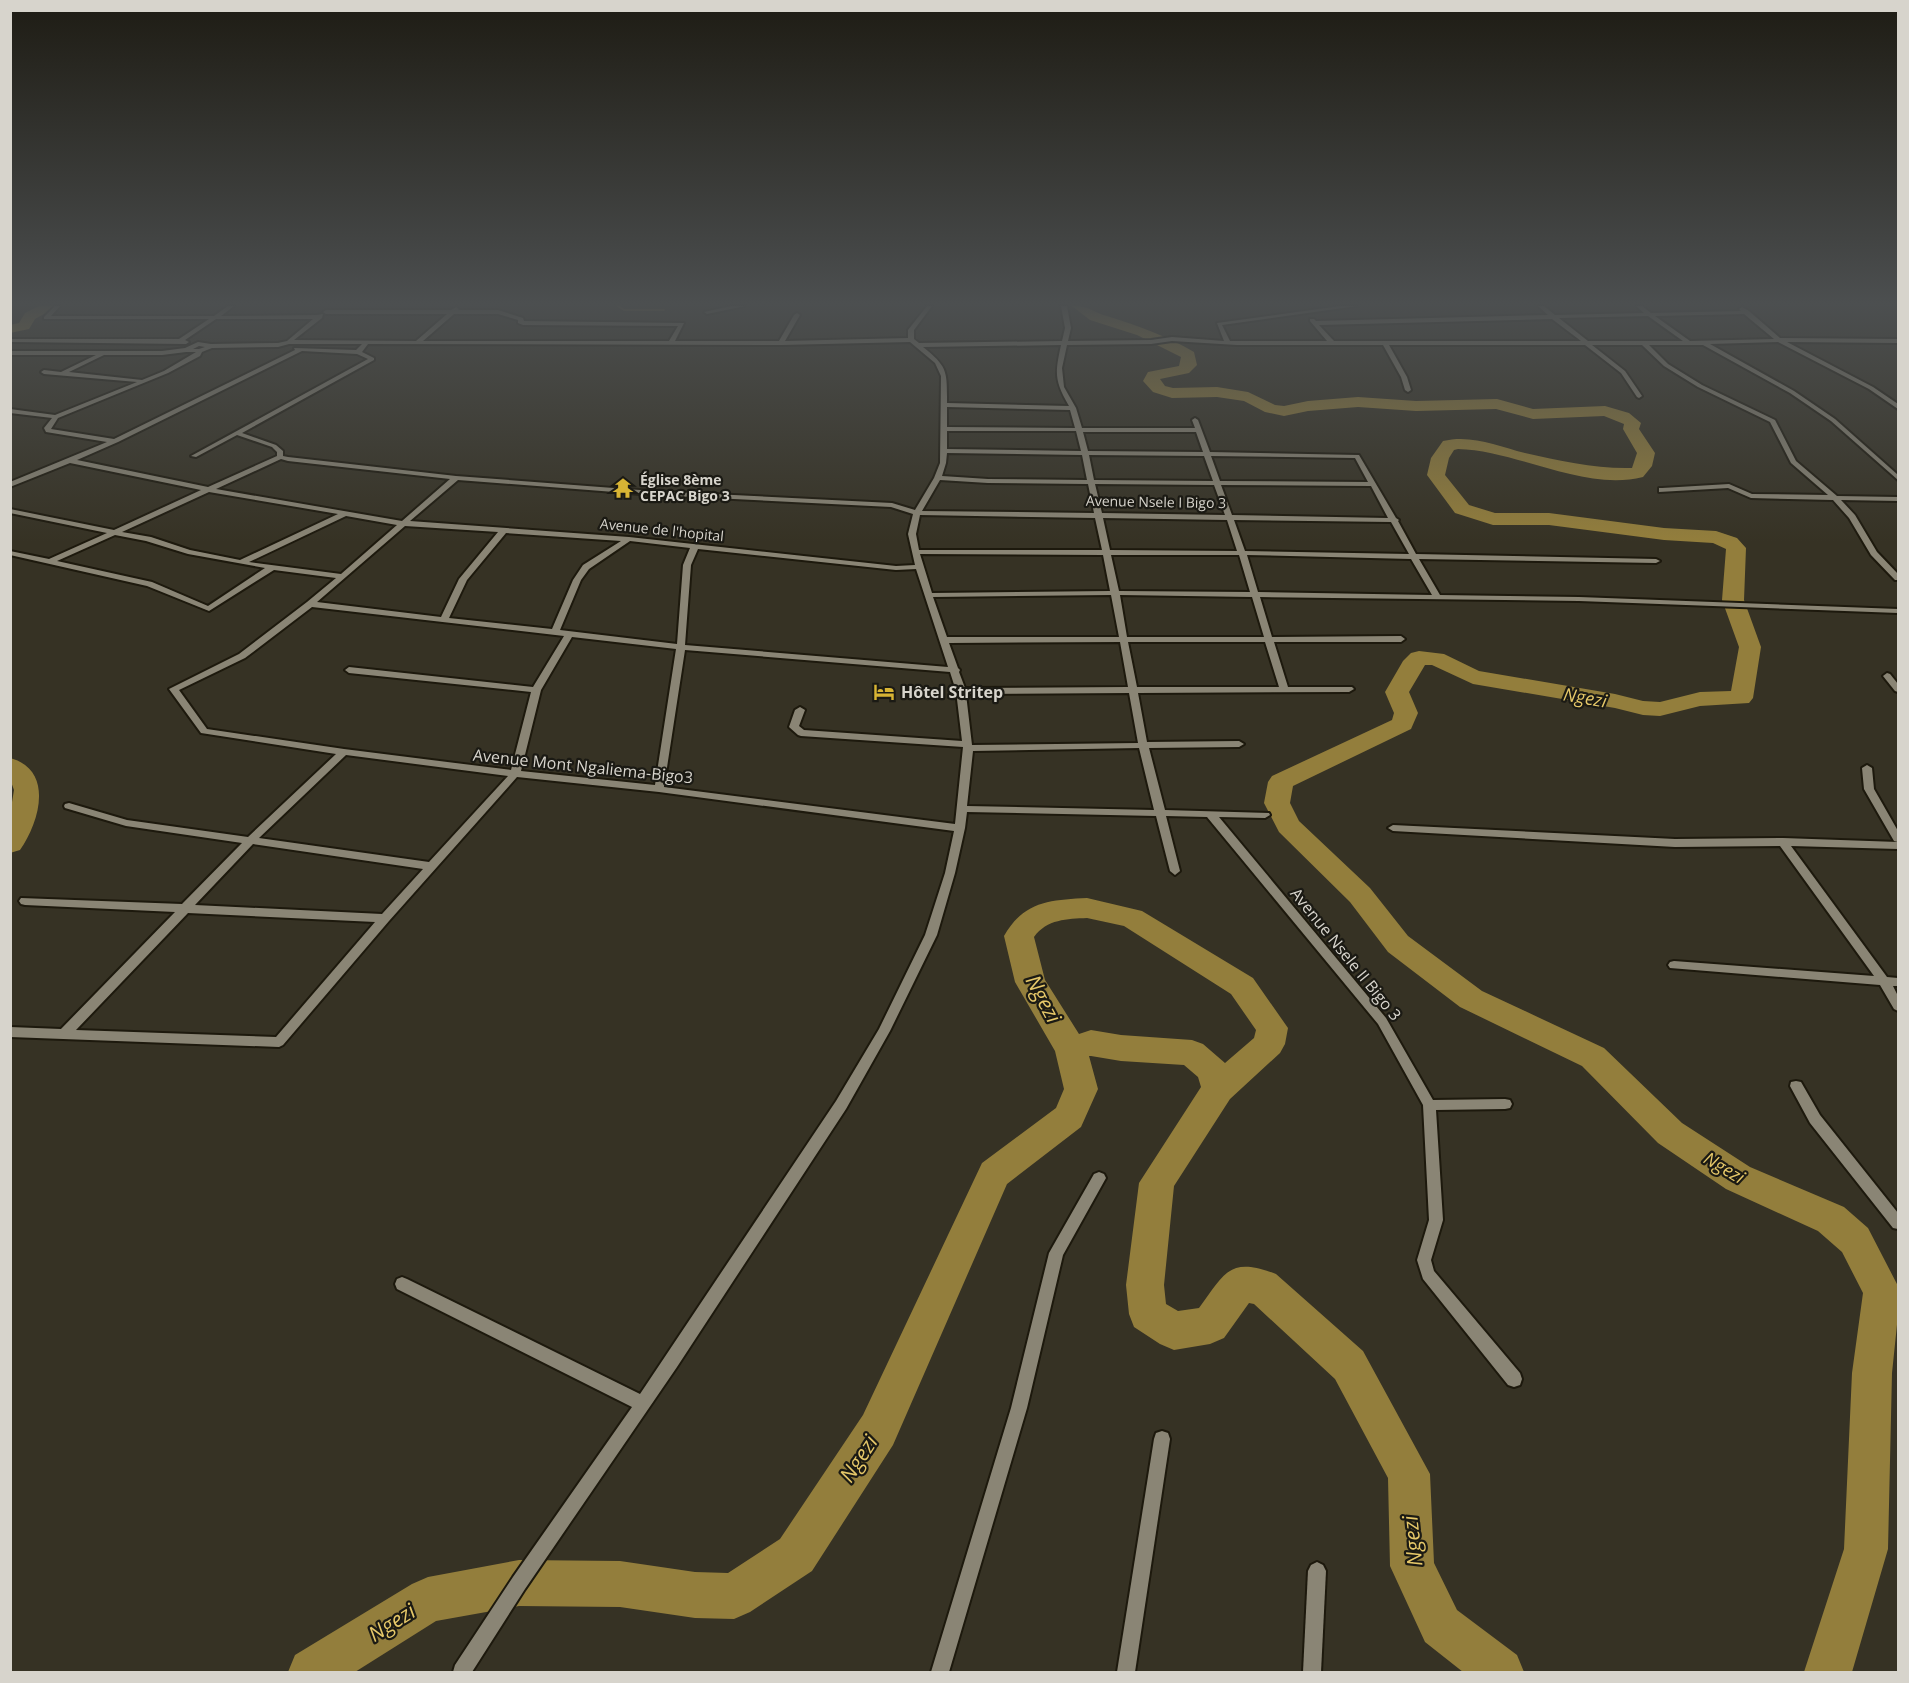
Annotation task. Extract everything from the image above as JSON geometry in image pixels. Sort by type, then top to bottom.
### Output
[{"type":"street","points":[[116,441],[48,431],[47,428],[56,417],[134,385]]},
{"type":"street","points":[[10,485],[72,461],[235,385]]},
{"type":"street","points":[[194,456],[325,385]]},
{"type":"street","points":[[462,1672],[841,1105],[884,1031],[931,935],[950,873],[960,828],[968,746],[962,691],[919,567],[912,534],[917,513],[938,478],[945,451],[944,385]]},
{"type":"street","points":[[1061,385],[1073,408],[1079,429],[1115,593],[1143,745],[1175,871]]},
{"type":"street","points":[[1406,385],[1408,390]]},
{"type":"street","points":[[1631,385],[1639,396]]},
{"type":"street","points":[[1698,385],[1773,421],[1793,462],[1834,497],[1852,517],[1874,553],[1899,578]]},
{"type":"street","points":[[1778,385],[1833,420],[1899,478]]},
{"type":"street","points":[[1864,385],[1899,407]]},
{"type":"street","points":[[945,405],[1073,408]]},
{"type":"street","points":[[10,411],[56,417]]},
{"type":"street","points":[[1195,420],[1256,594],[1284,689]]},
{"type":"street","points":[[945,429],[1198,430]]},
{"type":"street","points":[[49,562],[280,457],[280,451],[274,446],[237,433]]},
{"type":"street","points":[[945,451],[1357,456],[1437,597]]},
{"type":"street","name":"Avenue Nsele I Bigo 3","points":[[280,457],[456,478],[653,493],[892,505],[917,513],[1395,520]]},
{"type":"street","name":"Avenue de l'hopital","points":[[72,461],[206,489],[401,523],[629,539],[694,548],[896,568],[919,567]]},
{"type":"street","points":[[310,604],[401,523],[413,517],[456,478]]},
{"type":"street","name":"Avenue Nsele I Bigo 3","points":[[938,478],[988,481],[1374,484]]},
{"type":"street","points":[[1662,490],[1729,486],[1751,496],[1899,499]]},
{"type":"street","points":[[10,512],[148,539],[188,552],[272,567],[341,576]]},
{"type":"street","points":[[242,562],[344,514]]},
{"type":"street","points":[[444,619],[463,579],[504,530]]},
{"type":"street","points":[[555,632],[577,580],[586,567],[629,539]]},
{"type":"street","points":[[659,789],[681,646],[687,565],[694,548]]},
{"type":"street","points":[[915,552],[1242,553],[1656,561]]},
{"type":"street","points":[[10,553],[149,585],[209,609],[272,567]]},
{"type":"street","points":[[930,595],[1256,594],[1727,604],[1899,611]]},
{"type":"street","points":[[310,604],[681,646],[956,670]]},
{"type":"street","name":"Avenue Mont Ngaliema-Bigo3","points":[[310,604],[242,656],[174,689],[204,730],[344,752],[515,774],[659,789],[960,828]]},
{"type":"street","points":[[10,1032],[279,1042],[384,918],[515,774],[536,690],[570,634]]},
{"type":"street","points":[[946,640],[1401,639]]},
{"type":"street","points":[[350,670],[536,690]]},
{"type":"street","points":[[1887,676],[1899,689]]},
{"type":"street","points":[[962,691],[1349,689]]},
{"type":"street","points":[[800,710],[794,727],[801,733],[968,746],[1239,744]]},
{"type":"street","points":[[64,1034],[251,840],[344,752]]},
{"type":"street","points":[[1867,768],[1869,789],[1899,838]]},
{"type":"street","points":[[69,806],[126,823],[431,866]]},
{"type":"street","points":[[963,809],[1265,814]]},
{"type":"street","name":"Avenue Nsele II Bigo 3","points":[[1210,814],[1382,1021],[1429,1105],[1436,1220],[1424,1260],[1428,1274],[1514,1379]]},
{"type":"street","points":[[1393,828],[1675,843],[1783,842],[1899,846]]},
{"type":"street","points":[[1783,842],[1884,981],[1899,1006]]},
{"type":"street","points":[[25,901],[384,918]]},
{"type":"street","points":[[1674,965],[1899,982]]},
{"type":"street","points":[[1796,1086],[1815,1119],[1899,1223]]},
{"type":"street","points":[[1429,1105],[1505,1104]]},
{"type":"street","points":[[940,1672],[1019,1408],[1056,1253],[1099,1178]]},
{"type":"street","points":[[402,1284],[643,1404]]},
{"type":"street","points":[[1126,1672],[1162,1439]]},
{"type":"street","points":[[1312,1672],[1317,1571]]},
{"type":"waterway","name":"Ngezi","points":[[1155,385],[1159,389],[1172,393],[1217,392],[1248,397],[1271,409],[1284,411],[1308,406],[1358,402],[1416,406],[1497,404],[1533,414],[1605,411],[1623,416],[1633,423],[1631,429],[1646,453],[1643,466],[1637,473],[1607,473],[1577,469],[1483,447],[1458,444],[1449,445],[1440,458],[1436,475],[1462,509],[1493,519],[1549,519],[1664,534],[1716,537],[1730,542],[1736,548],[1733,600],[1750,647],[1741,698],[1700,699],[1660,709],[1643,708],[1615,701],[1473,677],[1436,659],[1419,658],[1411,666],[1397,692],[1406,713],[1402,724],[1281,782],[1277,803],[1288,826],[1360,895],[1398,944],[1471,999],[1593,1057],[1670,1133],[1738,1178],[1831,1219],[1855,1240],[1882,1292],[1872,1373],[1866,1549],[1828,1672]]},
{"type":"waterway","name":"Ngezi","points":[[10,766],[23,778],[27,790],[23,816],[10,844]]},
{"type":"waterway","name":"Ngezi","points":[[1071,1049],[1030,982],[1019,936],[1029,922],[1053,910],[1087,908],[1132,918],[1242,986],[1272,1028],[1269,1044],[1218,1089]]},
{"type":"waterway","points":[[1071,1049],[1091,1043],[1121,1048],[1192,1053],[1212,1070],[1218,1089]]},
{"type":"waterway","name":"Ngezi","points":[[312,1672],[428,1600],[519,1583],[620,1584],[695,1595],[734,1596],[796,1555],[878,1430],[994,1174],[1069,1117],[1081,1089],[1071,1049]]},
{"type":"waterway","name":"Ngezi","points":[[1218,1089],[1157,1183],[1145,1285],[1148,1314],[1174,1331],[1210,1325],[1240,1284],[1263,1287],[1349,1365],[1409,1474],[1412,1566],[1441,1626],[1500,1672]]},
{"type":"place","name":"Église 8ème CEPAC Bigo 3","points":[[623,488]]},
{"type":"place","name":"Hôtel Stritep","points":[[884,692]]}]
